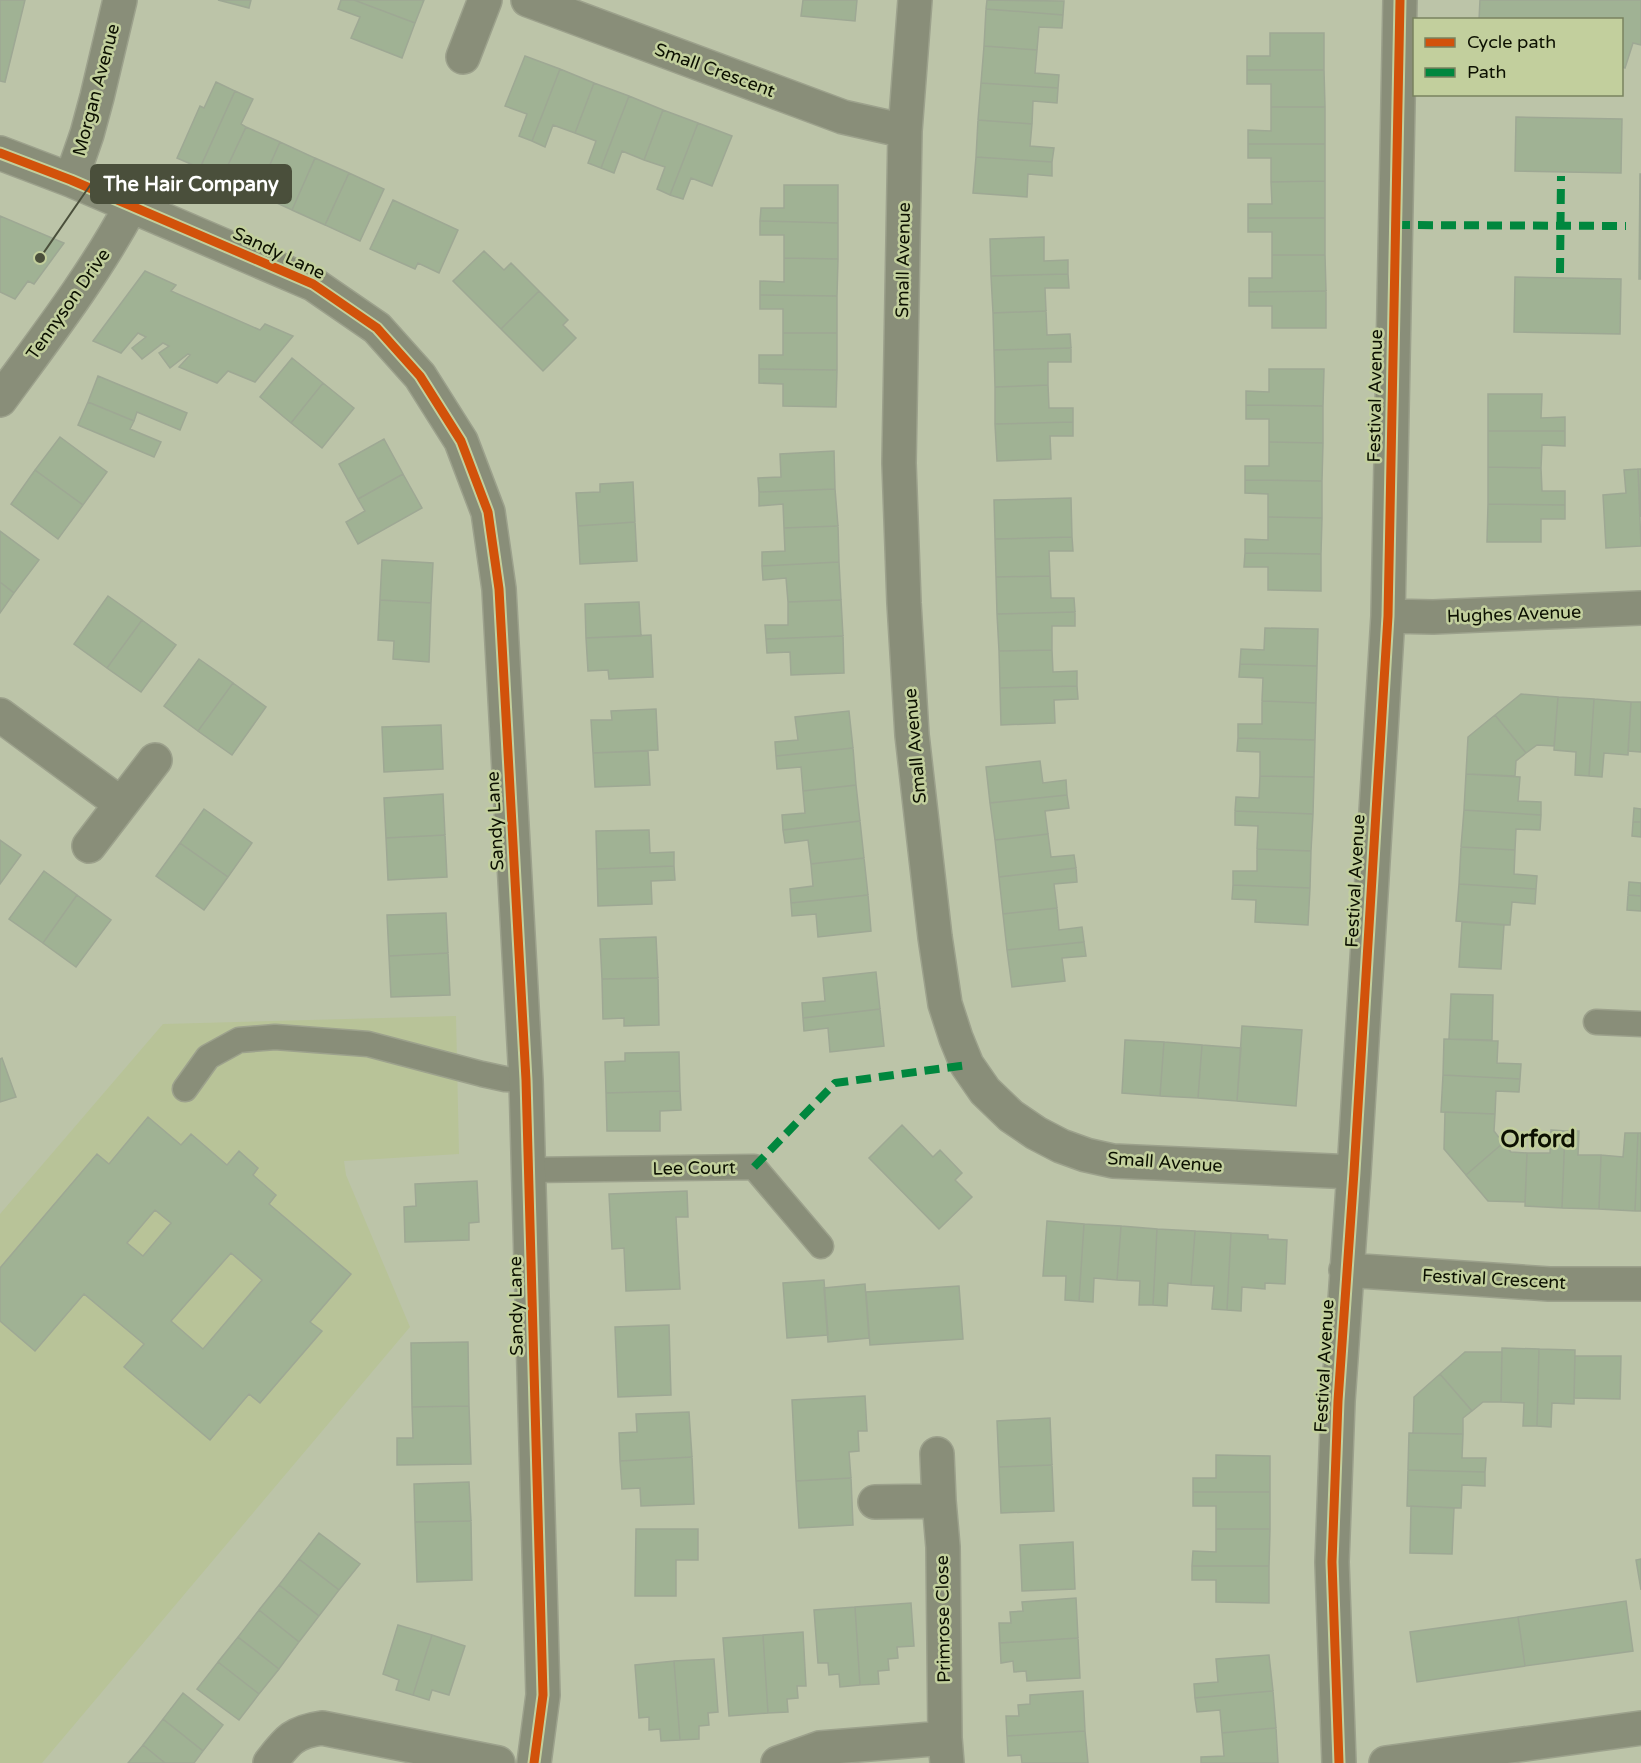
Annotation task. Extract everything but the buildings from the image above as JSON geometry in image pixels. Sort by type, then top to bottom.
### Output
[{"type":"street","name":"Morgan Avenue","points":[[71,180],[87,134],[120,0]]},
{"type":"street","points":[[463,57],[485,0]]},
{"type":"street","name":"Small Crescent","points":[[528,0],[843,117],[905,131]]},
{"type":"street","name":"Small Avenue","points":[[915,0],[905,131],[899,463],[904,603],[912,724],[935,937],[944,993],[956,1038],[967,1065],[985,1091],[1011,1116],[1060,1146],[1086,1155],[1113,1161],[1354,1172]]},
{"type":"street","name":"Festival Avenue","points":[[1339,1763],[1332,1562],[1338,1401],[1388,616],[1400,0]]},
{"type":"street","name":"Sandy Lane","points":[[0,153],[71,180],[313,284],[377,328],[420,376],[461,441],[488,513],[499,589],[530,1170],[543,1695],[534,1763]]},
{"type":"street","name":"Tennyson Drive","points":[[0,400],[67,308],[106,250],[131,206]]},
{"type":"street","name":"Hughes Avenue","points":[[1388,616],[1433,617],[1641,608]]},
{"type":"street","points":[[0,716],[121,804]]},
{"type":"street","points":[[89,846],[155,760]]},
{"type":"street","name":"Festival Crescent","points":[[1346,1270],[1549,1284],[1641,1284]]},
{"type":"street","name":"Primrose Close","points":[[778,1763],[820,1748],[946,1750],[943,1546],[937,1454]]},
{"type":"street","points":[[875,1502],[939,1501]]},
{"type":"street","points":[[270,1763],[286,1742],[304,1730],[322,1728],[498,1763]]},
{"type":"street","points":[[1386,1763],[1641,1728]]},
{"type":"lane","points":[[1596,1022],[1641,1024]]},
{"type":"lane","points":[[185,1089],[208,1057],[239,1041],[275,1037],[368,1044],[482,1074],[505,1079],[526,1080]]},
{"type":"lane","name":"Lee Court","points":[[530,1170],[754,1167],[820,1246]]},
{"type":"shaded area","points":[[456,1016],[459,1154],[344,1161],[346,1175],[410,1327],[42,1763],[0,1763],[0,1214],[163,1024]]},
{"type":"marked path","points":[[1560,273],[1561,176]]},
{"type":"marked path","points":[[1395,225],[1626,226]]},
{"type":"marked path","points":[[754,1167],[835,1083],[967,1065]]},
{"type":"cycle path","points":[[1339,1763],[1332,1562],[1338,1401],[1388,616],[1400,0]]},
{"type":"cycle path","points":[[0,153],[71,180],[313,284],[377,328],[420,376],[461,441],[488,512],[499,589],[526,1080],[543,1695],[534,1763]]},
{"type":"place","name":"The Hair Company","points":[[40,258]]},
{"type":"district","name":"Orford","points":[[1538,1139]]}]
